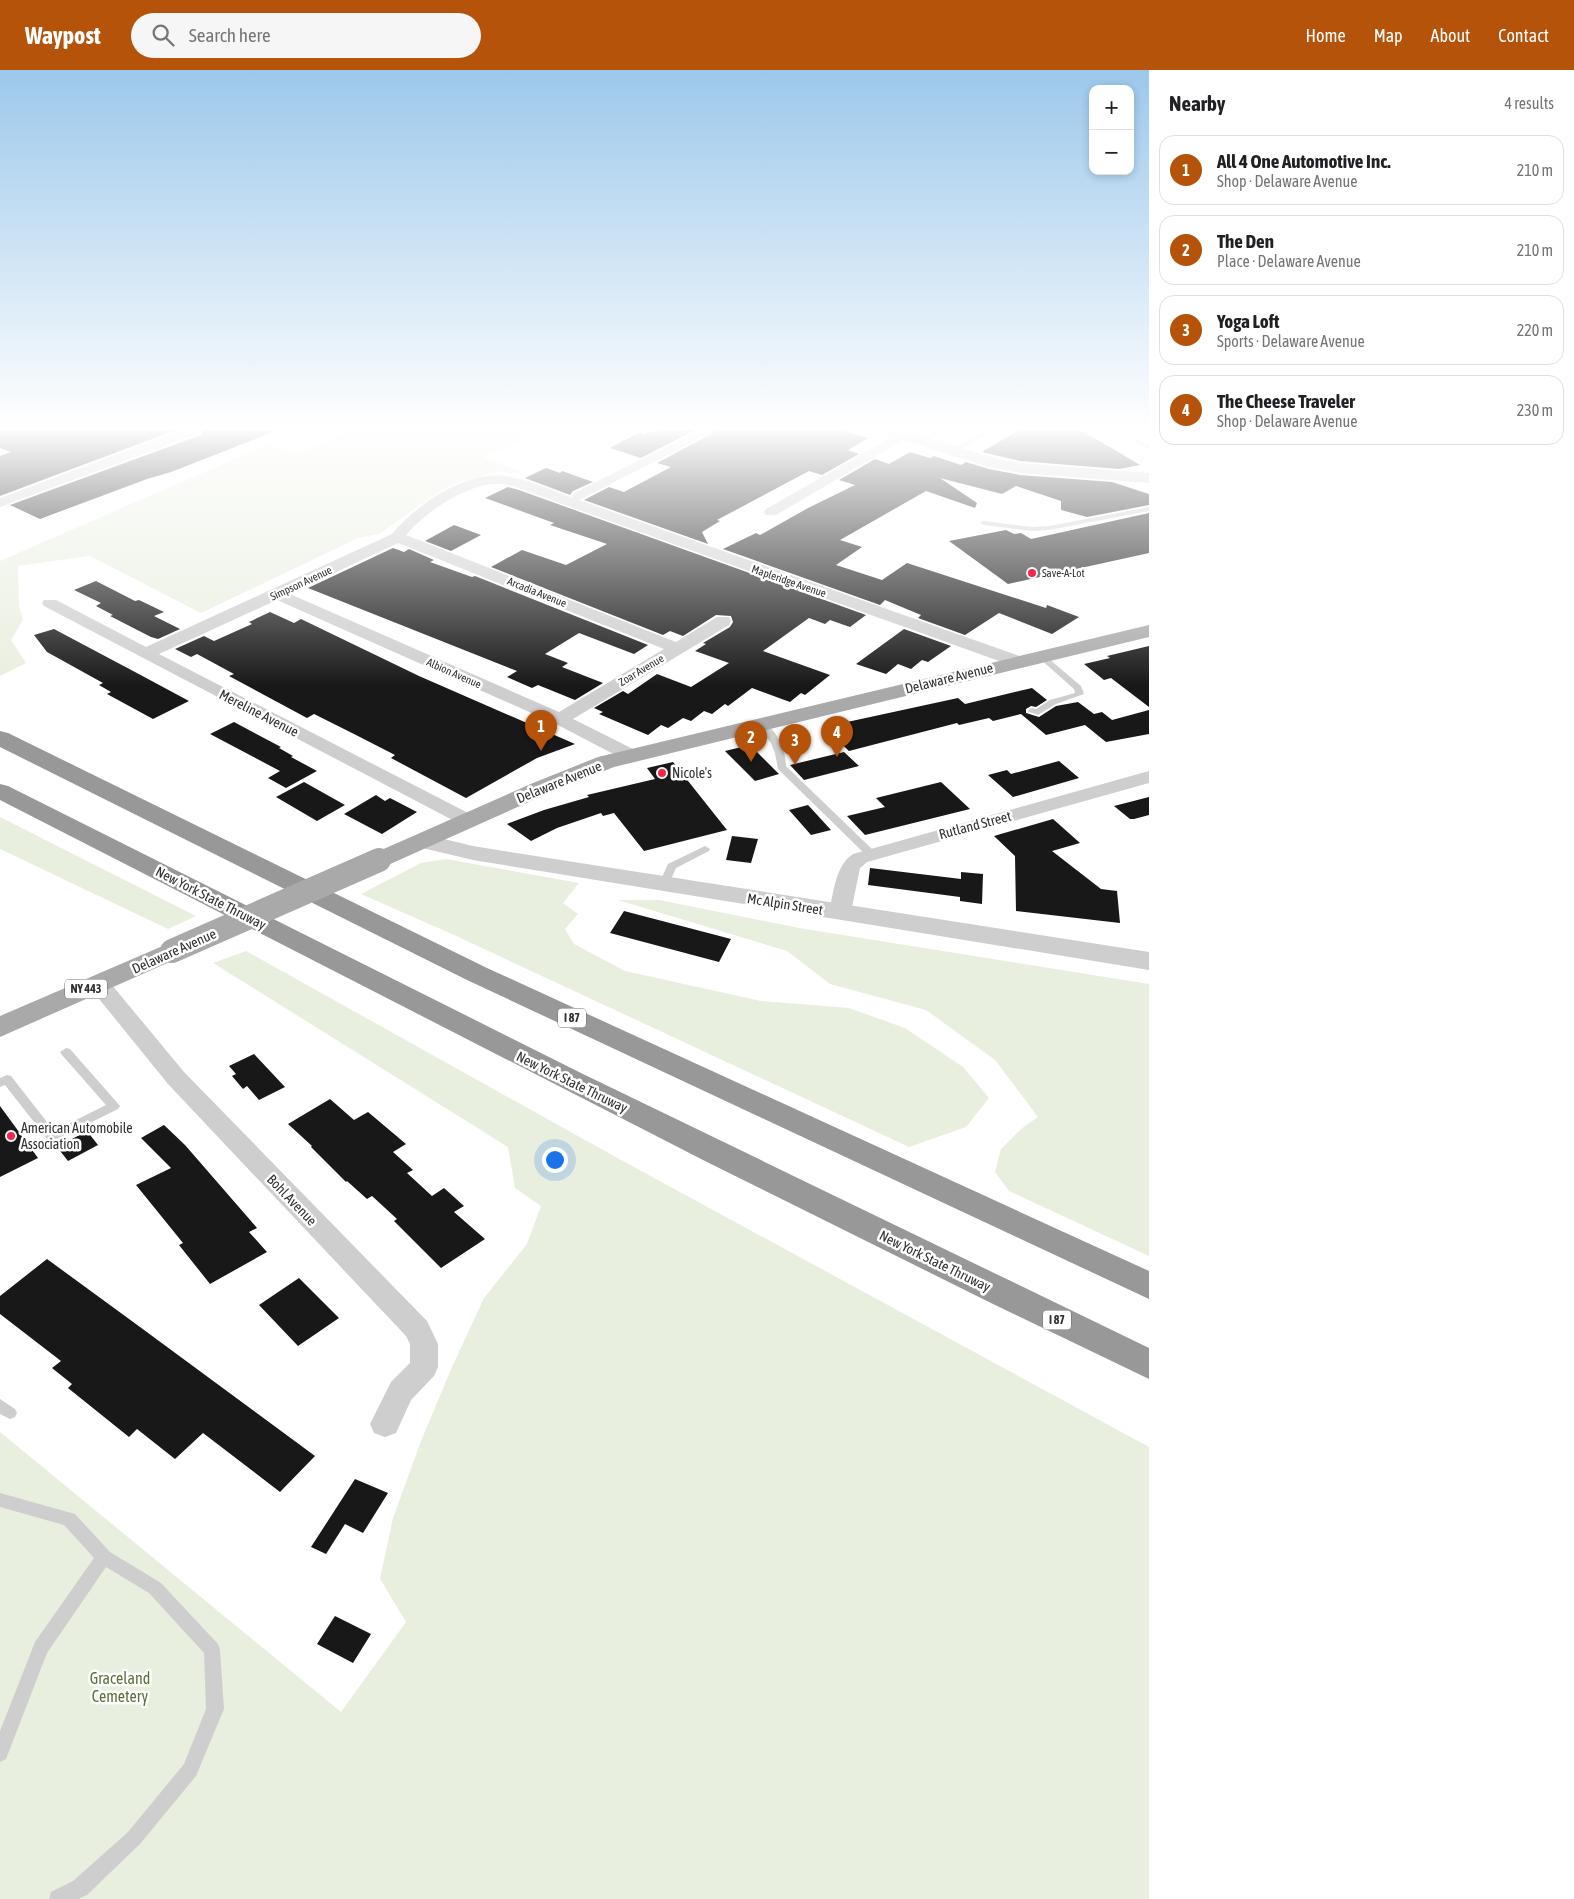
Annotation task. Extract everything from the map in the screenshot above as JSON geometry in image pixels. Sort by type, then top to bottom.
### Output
[{"type":"highway","name":"I 87","points":[[0,738],[477,974],[1149,1286]]},
{"type":"highway","name":"New York State Thruway","points":[[0,791],[515,1054],[957,1272],[1149,1364]]},
{"type":"main road","name":"Delaware Avenue","points":[[0,1027],[541,788],[606,762],[1149,631]]},
{"type":"street","name":"Simpson Avenue","points":[[146,654],[397,537],[403,527],[420,515]]},
{"type":"street","name":"Mapleridge Avenue","points":[[603,515],[1018,662]]},
{"type":"street","name":"Arcadia Avenue","points":[[397,537],[678,648]]},
{"type":"street","name":"Albion Avenue","points":[[276,594],[560,720],[630,756]]},
{"type":"street","name":"Mereline Avenue","points":[[50,603],[469,820]]},
{"type":"street","name":"Zoar Avenue","points":[[560,720],[723,621]]},
{"type":"street","name":"Rutland Street","points":[[840,912],[850,868],[854,862],[871,854],[1149,777]]},
{"type":"street","name":"Mc Alpin Street","points":[[423,841],[473,854],[1149,961]]},
{"type":"street","name":"Bohl Avenue","points":[[99,984],[176,1078],[417,1329],[424,1344],[424,1367],[401,1392],[385,1424]]},
{"type":"lane","points":[[984,523],[1032,529],[1049,528],[1116,515]]},
{"type":"lane","points":[[1032,711],[1038,712],[1053,702],[1080,694],[1078,688],[1042,656]]},
{"type":"lane","points":[[760,724],[773,737],[782,753],[781,767],[871,854]]},
{"type":"lane","points":[[664,884],[672,866],[706,849]]},
{"type":"lane","points":[[0,1082],[7,1079],[52,1137],[114,1106],[66,1052]]},
{"type":"lane","points":[[0,1500],[69,1519],[104,1557],[155,1588],[212,1650],[215,1709],[190,1770],[134,1838],[80,1888],[58,1899]]},
{"type":"lane","points":[[0,1753],[41,1648],[104,1557]]},
{"type":"green space","points":[[105,515],[405,515],[379,534],[358,538],[201,613],[90,556],[18,566],[19,606],[23,620],[11,640],[26,663],[0,676],[0,561]]},
{"type":"green space","points":[[0,817],[196,916],[168,929],[0,849]]},
{"type":"green space","points":[[446,859],[579,883],[563,903],[578,914],[565,929],[574,944],[625,971],[761,1001],[849,1008],[905,1028],[963,1067],[989,1098],[966,1127],[909,1147],[454,935],[361,894],[421,863]]},
{"type":"green space","points":[[618,900],[659,900],[799,928],[1149,984],[1149,1256],[1009,1191],[995,1172],[1001,1149],[1021,1129],[1038,1117],[995,1060],[926,1010],[830,984],[787,951]]},
{"type":"green space","name":"Graceland Cemetery","points":[[246,951],[612,1155],[1149,1447],[1149,1899],[0,1899],[0,1432],[341,1712],[406,1622],[380,1579],[393,1518],[421,1441],[484,1298],[527,1244],[541,1206],[515,1188],[508,1147],[213,963]]},
{"type":"building","points":[[32,515],[50,515],[40,519]]},
{"type":"building","points":[[533,515],[589,515],[866,615],[850,627],[830,620],[825,624],[809,618],[763,651],[830,675],[805,695],[801,693],[790,702],[752,688],[728,706],[725,704],[712,714],[704,711],[691,721],[683,718],[668,728],[661,725],[648,735],[599,714],[603,712],[594,708],[623,691],[628,694],[657,674],[691,687],[729,663],[695,651],[706,644],[703,643],[730,627],[733,622],[731,616],[716,615],[683,636],[670,631],[663,635],[491,567],[522,550],[566,565],[607,544],[550,525],[554,523]]},
{"type":"building","points":[[627,515],[726,515],[702,532],[708,544]]},
{"type":"building","points":[[795,515],[883,515],[840,540],[862,547],[836,565],[882,580],[907,563],[1046,608],[1047,605],[1079,617],[1052,634],[999,613],[965,635],[918,618],[921,615],[885,600],[880,605],[723,549],[756,533],[760,535]]},
{"type":"building","points":[[1138,515],[1149,515],[1149,553],[1008,584],[949,541],[1006,530],[1014,534],[1021,533],[1031,539]]},
{"type":"building","points":[[454,525],[481,535],[451,551],[425,541]]},
{"type":"building","points":[[393,548],[404,552],[409,549],[434,560],[430,562],[472,577],[475,576],[648,645],[634,654],[579,633],[545,654],[568,663],[562,667],[603,683],[575,700],[538,685],[532,688],[507,677],[517,671],[308,588]]},
{"type":"building","points":[[96,581],[135,601],[139,600],[164,612],[154,616],[180,629],[158,639],[151,637],[110,616],[113,615],[96,606],[101,603],[74,590]]},
{"type":"building","points":[[270,612],[294,623],[301,619],[419,676],[575,744],[537,758],[466,798],[391,758],[395,755],[354,734],[314,714],[307,718],[229,676],[234,674],[197,654],[191,657],[175,649],[204,636],[214,641],[252,624],[249,622]]},
{"type":"building","points":[[54,629],[189,701],[153,719],[107,694],[111,692],[99,685],[103,683],[47,652],[34,635]]},
{"type":"building","points":[[904,629],[951,646],[928,662],[922,660],[911,669],[898,664],[886,674],[856,664]]},
{"type":"building","points":[[1149,646],[1149,707],[1111,678],[1104,680],[1084,664],[1110,658],[1107,656]]},
{"type":"building","points":[[1032,688],[1047,700],[1036,707],[1031,706],[1026,709],[1026,713],[1039,717],[1056,706],[1078,702],[1094,714],[1102,712],[1112,720],[1149,710],[1149,734],[1106,742],[1085,725],[1046,735],[1021,714],[993,721],[989,718],[959,725],[957,723],[849,751],[824,727],[958,698],[965,704]]},
{"type":"building","points":[[234,722],[281,747],[279,748],[293,756],[291,757],[317,771],[286,788],[268,778],[280,771],[210,734]]},
{"type":"building","points":[[750,745],[779,774],[755,781],[725,751]]},
{"type":"building","points":[[844,752],[859,766],[804,780],[790,765]]},
{"type":"building","points":[[1059,761],[1079,778],[1013,797],[988,775],[1007,770],[1011,774]]},
{"type":"building","points":[[673,762],[727,830],[644,851],[614,813],[603,816],[601,813],[557,828],[531,841],[507,824],[544,810],[589,797],[587,795],[655,779],[647,768]]},
{"type":"building","points":[[304,782],[345,805],[317,821],[276,797]]},
{"type":"building","points":[[941,782],[970,809],[865,835],[847,816],[885,807],[876,798]]},
{"type":"building","points":[[376,795],[385,801],[390,798],[417,812],[382,834],[344,814]]},
{"type":"building","points":[[1149,797],[1149,815],[1134,819],[1130,819],[1114,806]]},
{"type":"building","points":[[808,805],[831,830],[811,835],[789,810]]},
{"type":"building","points":[[1053,819],[1080,843],[1052,851],[1101,889],[1117,891],[1120,923],[1016,911],[1015,856],[994,836]]},
{"type":"building","points":[[732,836],[758,839],[751,863],[726,860]]},
{"type":"building","points":[[870,868],[961,879],[961,872],[983,874],[982,904],[960,901],[960,897],[868,885]]},
{"type":"building","points":[[624,911],[731,939],[719,962],[610,933]]},
{"type":"building","points":[[254,1054],[285,1087],[259,1100],[247,1086],[243,1089],[232,1076],[236,1074],[229,1066]]},
{"type":"building","points":[[330,1099],[354,1120],[368,1112],[406,1144],[393,1152],[413,1170],[407,1173],[432,1196],[444,1188],[464,1206],[454,1212],[485,1239],[441,1268],[394,1221],[397,1219],[372,1196],[367,1199],[346,1182],[288,1124]]},
{"type":"building","name":"American Automobile Association","points":[[0,1106],[38,1158],[0,1177]]},
{"type":"building","points":[[164,1125],[185,1145],[257,1228],[249,1232],[267,1252],[210,1284],[179,1245],[183,1243],[136,1185],[171,1168],[141,1138]]},
{"type":"building","points":[[87,1131],[98,1145],[68,1161],[57,1147]]},
{"type":"building","points":[[47,1259],[315,1456],[280,1492],[203,1433],[175,1459],[137,1429],[129,1437],[68,1388],[72,1384],[52,1368],[61,1361],[0,1314],[0,1296]]},
{"type":"building","points":[[299,1278],[339,1318],[298,1346],[259,1305]]},
{"type":"building","points":[[355,1479],[388,1493],[363,1533],[345,1524],[326,1554],[311,1547]]},
{"type":"building","points":[[335,1616],[371,1634],[353,1663],[317,1644]]},
{"type":"place","name":"Save-A-Lot","points":[[1032,573]]},
{"type":"place","name":"All 4 One Automotive Inc.","points":[[541,751]]},
{"type":"place","name":"The Cheese Traveler","points":[[837,757]]},
{"type":"place","name":"The Den","points":[[751,762]]},
{"type":"place","name":"Yoga Loft","points":[[795,765]]},
{"type":"place","name":"Nicole's","points":[[662,773]]},
{"type":"place","name":"American Automobile Association","points":[[11,1136]]}]
